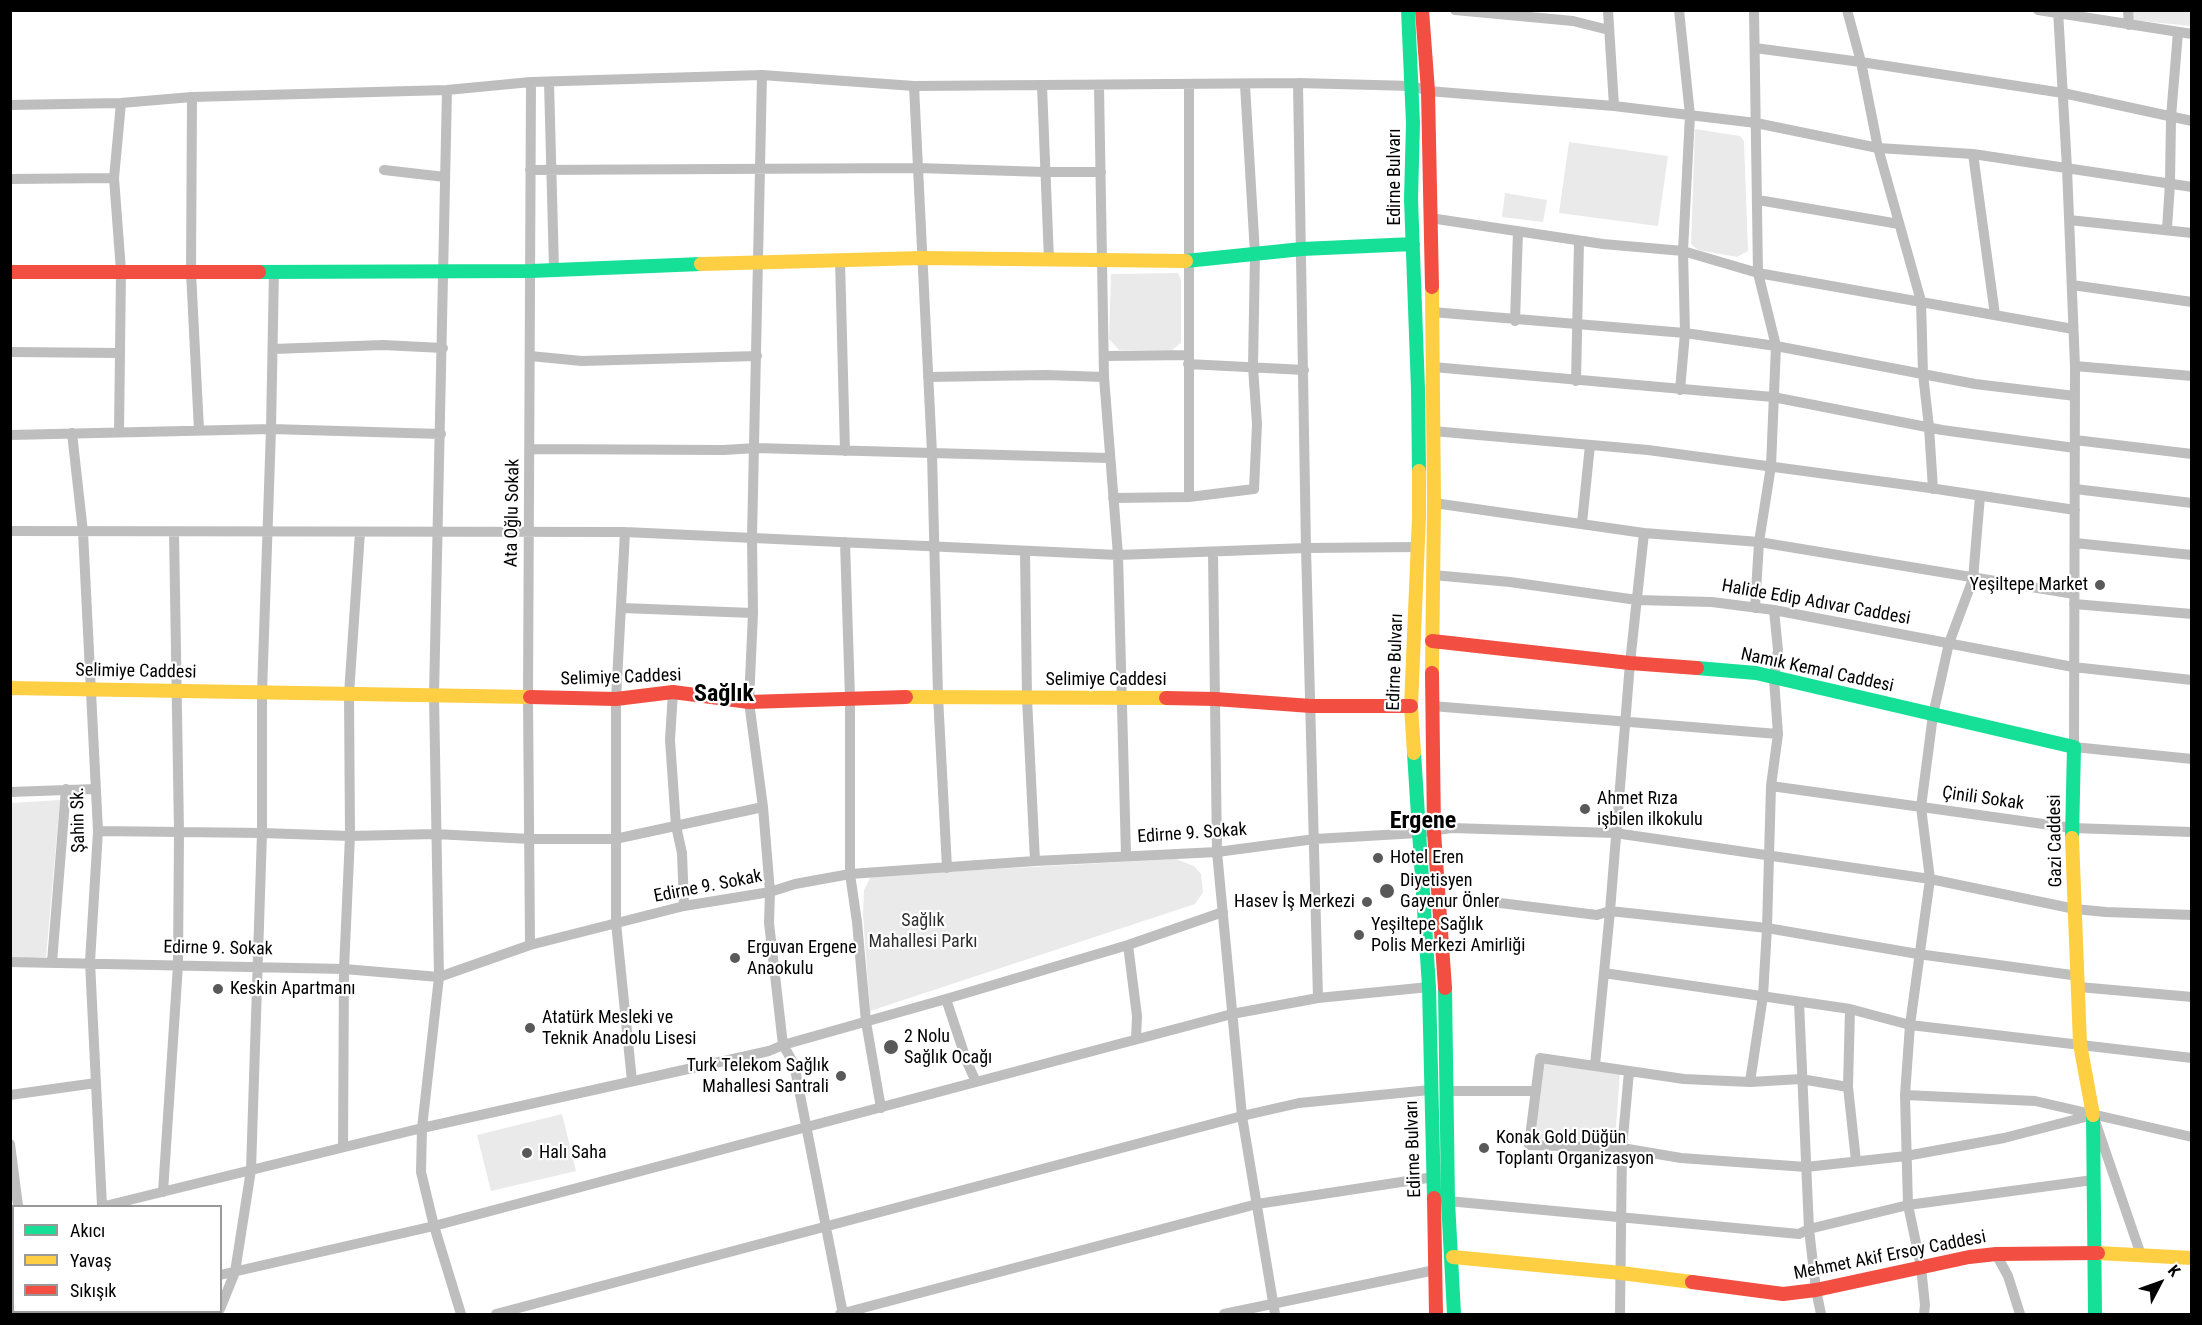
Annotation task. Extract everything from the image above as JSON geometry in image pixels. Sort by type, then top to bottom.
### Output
[{"type":"main road","name":"Edirne Bulvarı","points":[[1408,10],[1412,86],[1419,547],[1411,706],[1429,987],[1436,1314]]},
{"type":"main road","name":"Edirne Bulvarı","points":[[1422,10],[1428,91],[1432,312],[1434,831],[1445,985],[1448,1201],[1457,1314]]},
{"type":"main road","points":[[10,272],[531,271],[922,258],[1190,261],[1302,249],[1413,244]]},
{"type":"main road","name":"Namık Kemal Caddesi","points":[[1432,641],[1630,663],[1756,673],[2074,747]]},
{"type":"main road","name":"Selimiye Caddesi","points":[[10,688],[616,699],[673,692],[749,702],[938,696],[1120,697],[1215,699],[1311,706],[1411,706]]},
{"type":"main road","name":"Gazi Caddesi","points":[[2074,747],[2072,828],[2080,1044],[2093,1115],[2095,1314]]},
{"type":"main road","name":"Mehmet Akif Ersoy Caddesi","points":[[1453,1257],[1621,1273],[1783,1294],[1816,1290],[1969,1257],[1996,1254],[2094,1253],[2192,1258]]},
{"type":"street","points":[[1455,10],[1573,21],[1609,30]]},
{"type":"street","points":[[1608,10],[1614,106]]},
{"type":"street","points":[[1679,10],[1690,115],[1683,251],[1685,333],[1680,390]]},
{"type":"street","points":[[1754,10],[1758,273],[1776,346],[1771,466],[1759,542],[1755,608]]},
{"type":"street","points":[[1847,10],[1861,62],[1878,148],[1920,301],[1923,374],[1933,489]]},
{"type":"street","points":[[2038,10],[2192,34]]},
{"type":"street","points":[[2128,10],[2128,25]]},
{"type":"street","name":"Gazi Caddesi","points":[[2058,12],[2075,366],[2074,747]]},
{"type":"street","points":[[2167,229],[2171,117],[2178,32]]},
{"type":"street","points":[[1755,48],[2063,93],[2192,121]]},
{"type":"street","points":[[762,75],[756,448],[752,538],[753,613],[749,702],[763,807],[770,892],[769,923],[783,1045],[794,1064],[842,1314],[1257,1204],[1434,1177]]},
{"type":"street","points":[[10,105],[121,103],[192,97],[447,90],[531,82],[762,75],[914,86],[1298,83],[1412,86],[1428,91],[1614,106],[1756,123],[1878,148],[1973,154],[2192,187]]},
{"type":"street","name":"Ata Oğlu Sokak","points":[[530,945],[528,698],[531,82]]},
{"type":"street","points":[[549,82],[554,269]]},
{"type":"street","points":[[1298,83],[1306,548],[1318,998]]},
{"type":"street","points":[[1189,84],[1189,497]]},
{"type":"street","points":[[1113,498],[1189,497],[1254,489],[1257,424],[1253,367],[1255,254],[1245,85]]},
{"type":"street","points":[[914,86],[932,453],[938,696],[947,868]]},
{"type":"street","points":[[1042,86],[1049,260]]},
{"type":"street","points":[[1099,86],[1104,377],[1118,555],[1126,855]]},
{"type":"street","points":[[447,90],[434,696],[439,977],[422,1128],[421,1172],[434,1226],[461,1314]]},
{"type":"street","points":[[192,97],[191,272],[199,430]]},
{"type":"street","points":[[119,432],[121,271],[114,178],[121,103]]},
{"type":"street","points":[[1973,154],[1995,315]]},
{"type":"street","points":[[530,170],[918,168],[1101,172]]},
{"type":"street","points":[[384,170],[445,177]]},
{"type":"street","points":[[10,179],[114,178]]},
{"type":"street","points":[[1758,200],[1899,224]]},
{"type":"street","points":[[1430,218],[1579,241],[1683,251],[1758,273],[2073,329]]},
{"type":"street","points":[[2069,220],[2192,233]]},
{"type":"street","points":[[1515,321],[1518,231]]},
{"type":"street","points":[[1576,381],[1579,241]]},
{"type":"street","points":[[840,260],[845,451]]},
{"type":"street","points":[[222,1304],[235,1272],[251,1170],[262,833],[262,693],[274,270]]},
{"type":"street","points":[[2072,285],[2192,302]]},
{"type":"street","points":[[1432,312],[1515,321],[1579,323],[1685,333],[1776,346],[1975,384],[2075,396]]},
{"type":"street","points":[[273,349],[383,345],[442,348]]},
{"type":"street","points":[[10,352],[120,353]]},
{"type":"street","points":[[531,356],[582,361],[757,356]]},
{"type":"street","points":[[1105,356],[1188,359],[1253,367],[1304,370]]},
{"type":"street","points":[[2075,366],[2192,376]]},
{"type":"street","points":[[1432,367],[1773,397],[1929,427],[2075,444],[2192,454]]},
{"type":"street","points":[[928,377],[1046,375],[1104,377]]},
{"type":"street","points":[[10,435],[271,429],[441,434]]},
{"type":"street","points":[[1433,431],[1648,450],[2075,510]]},
{"type":"street","name":"Şahin Sk.","points":[[72,433],[83,532],[98,831],[90,962],[104,1205]]},
{"type":"street","points":[[1582,523],[1590,445]]},
{"type":"street","points":[[531,449],[724,450],[756,448],[1109,458]]},
{"type":"street","points":[[2075,489],[2192,502]]},
{"type":"street","points":[[1924,1314],[1921,1267],[1908,1205],[1905,1095],[1918,954],[1930,879],[1921,807],[1933,715],[1948,643],[1973,579],[1980,496]]},
{"type":"street","points":[[1434,503],[1644,533],[1759,542],[2074,599],[2192,614]]},
{"type":"street","points":[[10,531],[625,532],[1118,555],[1306,548],[1419,547]]},
{"type":"street","points":[[164,1192],[178,964],[179,832],[174,532]]},
{"type":"street","points":[[344,1147],[345,969],[350,836],[349,694],[360,532]]},
{"type":"street","points":[[625,532],[616,699],[616,923],[632,1081]]},
{"type":"street","points":[[1595,1065],[1630,663],[1644,533]]},
{"type":"street","points":[[845,542],[850,698],[850,874],[857,922],[866,1022],[880,1108]]},
{"type":"street","points":[[2075,543],[2192,555]]},
{"type":"street","points":[[1025,552],[1035,861]]},
{"type":"street","points":[[1213,553],[1217,852],[1242,1116],[1274,1309]]},
{"type":"street","name":"Halide Edip Adıvar Caddesi","points":[[1433,575],[1510,582],[1637,600],[1712,602],[1774,610],[2073,667],[2192,680]]},
{"type":"street","points":[[622,608],[753,613]]},
{"type":"street","points":[[1750,1082],[1763,996],[1771,786],[1778,734],[1774,679],[1778,651],[1774,610]]},
{"type":"street","points":[[673,692],[670,740],[676,826],[682,853],[684,906]]},
{"type":"street","points":[[1432,706],[1778,734]]},
{"type":"street","name":"Namık Kemal Caddesi","points":[[2074,747],[2192,759]]},
{"type":"street","name":"Çinili Sokak","points":[[1771,786],[2072,828],[2192,832]]},
{"type":"street","points":[[52,962],[66,789]]},
{"type":"street","points":[[10,792],[96,789]]},
{"type":"street","points":[[98,831],[350,836],[435,834],[530,839],[615,839],[763,807]]},
{"type":"street","name":"Edirne 9. Sokak","points":[[10,962],[345,969],[439,977],[530,945],[616,923],[684,906],[770,892],[795,884],[850,874],[1126,855],[1217,852],[1315,839],[1418,833],[1451,828],[1615,834],[1930,879],[2075,909],[2192,915]]},
{"type":"street","points":[[1468,898],[1598,915],[1610,911],[1767,928],[2079,981],[2192,997]]},
{"type":"street","points":[[108,1205],[422,1128],[769,1051],[1128,945],[1222,912]]},
{"type":"street","points":[[1128,945],[1137,1016],[1136,1040]]},
{"type":"street","points":[[1604,973],[1850,1009],[1910,1025],[2192,1058]]},
{"type":"street","points":[[222,1275],[434,1226],[1232,1014],[1318,998],[1429,987]]},
{"type":"street","points":[[946,999],[976,1082]]},
{"type":"street","points":[[1799,1002],[1809,1229],[1821,1314]]},
{"type":"street","points":[[1850,1009],[1848,1087],[1856,1161]]},
{"type":"street","points":[[1848,1087],[1801,1078],[1750,1082],[1684,1079],[1539,1058],[1529,1145],[1622,1148],[1681,1158],[1806,1167],[1906,1155],[2004,1138],[2093,1115]]},
{"type":"street","points":[[1620,1314],[1622,1148],[1629,1072]]},
{"type":"street","points":[[10,1095],[96,1083]]},
{"type":"street","points":[[496,1314],[1242,1116],[1299,1103],[1430,1090]]},
{"type":"street","points":[[1448,1091],[1536,1091]]},
{"type":"street","points":[[1905,1095],[2035,1101],[2192,1137]]},
{"type":"street","points":[[2093,1115],[2141,1255]]},
{"type":"street","points":[[10,1144],[18,1205]]},
{"type":"street","points":[[1448,1201],[1799,1234],[1809,1229],[1908,1205],[2093,1180]]},
{"type":"street","points":[[1996,1254],[2008,1276],[2020,1314]]},
{"type":"street","points":[[1224,1314],[1274,1309],[1435,1270]]},
{"type":"green space","points":[[2132,11],[2191,11],[2191,26],[2132,20]]},
{"type":"green space","points":[[1695,129],[1740,136],[1744,141],[1748,251],[1737,257],[1698,250],[1691,244]]},
{"type":"green space","points":[[1569,142],[1668,156],[1658,226],[1559,213]]},
{"type":"green space","points":[[1505,193],[1547,200],[1543,222],[1502,217]]},
{"type":"green space","points":[[1178,273],[1181,280],[1181,343],[1172,350],[1119,350],[1109,339],[1111,274]]},
{"type":"green space","points":[[60,800],[46,957],[11,959],[11,803]]},
{"type":"green space","name":"Sağlık Mahallesi Parkı","points":[[1176,859],[1194,866],[1201,874],[1203,892],[1195,904],[870,1011],[863,914],[864,890],[871,876]]},
{"type":"green space","points":[[1539,1061],[1620,1072],[1615,1141],[1536,1139]]},
{"type":"green space","name":"Halı Saha","points":[[562,1114],[576,1171],[491,1191],[477,1135]]},
{"type":"traffic: fast","points":[[1408,10],[1413,123],[1411,199],[1419,471]]},
{"type":"traffic: fast","points":[[1186,261],[1302,249],[1413,244]]},
{"type":"traffic: fast","points":[[259,272],[531,271],[701,264]]},
{"type":"traffic: fast","points":[[1697,668],[1756,673],[2074,747],[2072,838]]},
{"type":"traffic: fast","points":[[1414,753],[1429,987],[1434,1198]]},
{"type":"traffic: fast","points":[[1445,988],[1448,1201],[1454,1314]]},
{"type":"traffic: fast","points":[[2093,1115],[2095,1314]]},
{"type":"traffic: slow","points":[[701,264],[922,258],[1186,261]]},
{"type":"traffic: slow","points":[[1432,287],[1434,503],[1432,673]]},
{"type":"traffic: slow","points":[[1414,753],[1411,706],[1419,471]]},
{"type":"traffic: slow","points":[[10,688],[530,697]]},
{"type":"traffic: slow","points":[[906,697],[1166,698]]},
{"type":"traffic: slow","points":[[2072,838],[2080,1044],[2093,1115]]},
{"type":"traffic: slow","points":[[2098,1253],[2192,1258]]},
{"type":"traffic: slow","points":[[1453,1257],[1692,1282]]},
{"type":"traffic: jam","points":[[1422,10],[1428,91],[1432,287]]},
{"type":"traffic: jam","points":[[10,272],[259,272]]},
{"type":"traffic: jam","points":[[1432,641],[1630,663],[1697,668]]},
{"type":"traffic: jam","points":[[1432,673],[1434,832],[1445,988]]},
{"type":"traffic: jam","points":[[530,697],[616,699],[673,692],[749,702],[906,697]]},
{"type":"traffic: jam","points":[[1166,698],[1311,706],[1411,706]]},
{"type":"traffic: jam","points":[[1434,1198],[1436,1314]]},
{"type":"traffic: jam","points":[[1692,1282],[1783,1294],[1816,1290],[1969,1257],[1996,1254],[2098,1253]]},
{"type":"place","name":"Yeşiltepe Market","points":[[2100,585]]},
{"type":"place","name":"Ahmet Rıza işbilen ilkokulu","points":[[1585,809]]},
{"type":"place","name":"Hotel Eren","points":[[1378,858]]},
{"type":"place","name":"Diyetisyen Gayenur Önler","points":[[1387,891]]},
{"type":"place","name":"Hasev İş Merkezi","points":[[1367,902]]},
{"type":"place","name":"Yeşiltepe Sağlık Polis Merkezi Amirliği","points":[[1359,935]]},
{"type":"place","name":"Erguvan Ergene Anaokulu","points":[[735,958]]},
{"type":"place","name":"Keskin Apartmanı","points":[[218,989]]},
{"type":"place","name":"Atatürk Mesleki ve Teknik Anadolu Lisesi","points":[[530,1028]]},
{"type":"place","name":"2 Nolu Sağlık Ocağı","points":[[891,1047]]},
{"type":"place","name":"Turk Telekom Sağlık Mahallesi Santrali","points":[[841,1076]]},
{"type":"place","name":"Konak Gold Düğün Toplantı Organizasyon","points":[[1484,1148]]},
{"type":"place","name":"Halı Saha","points":[[527,1153]]},
{"type":"district","name":"Sağlık","points":[[724,695]]},
{"type":"district","name":"Ergene","points":[[1423,822]]}]
